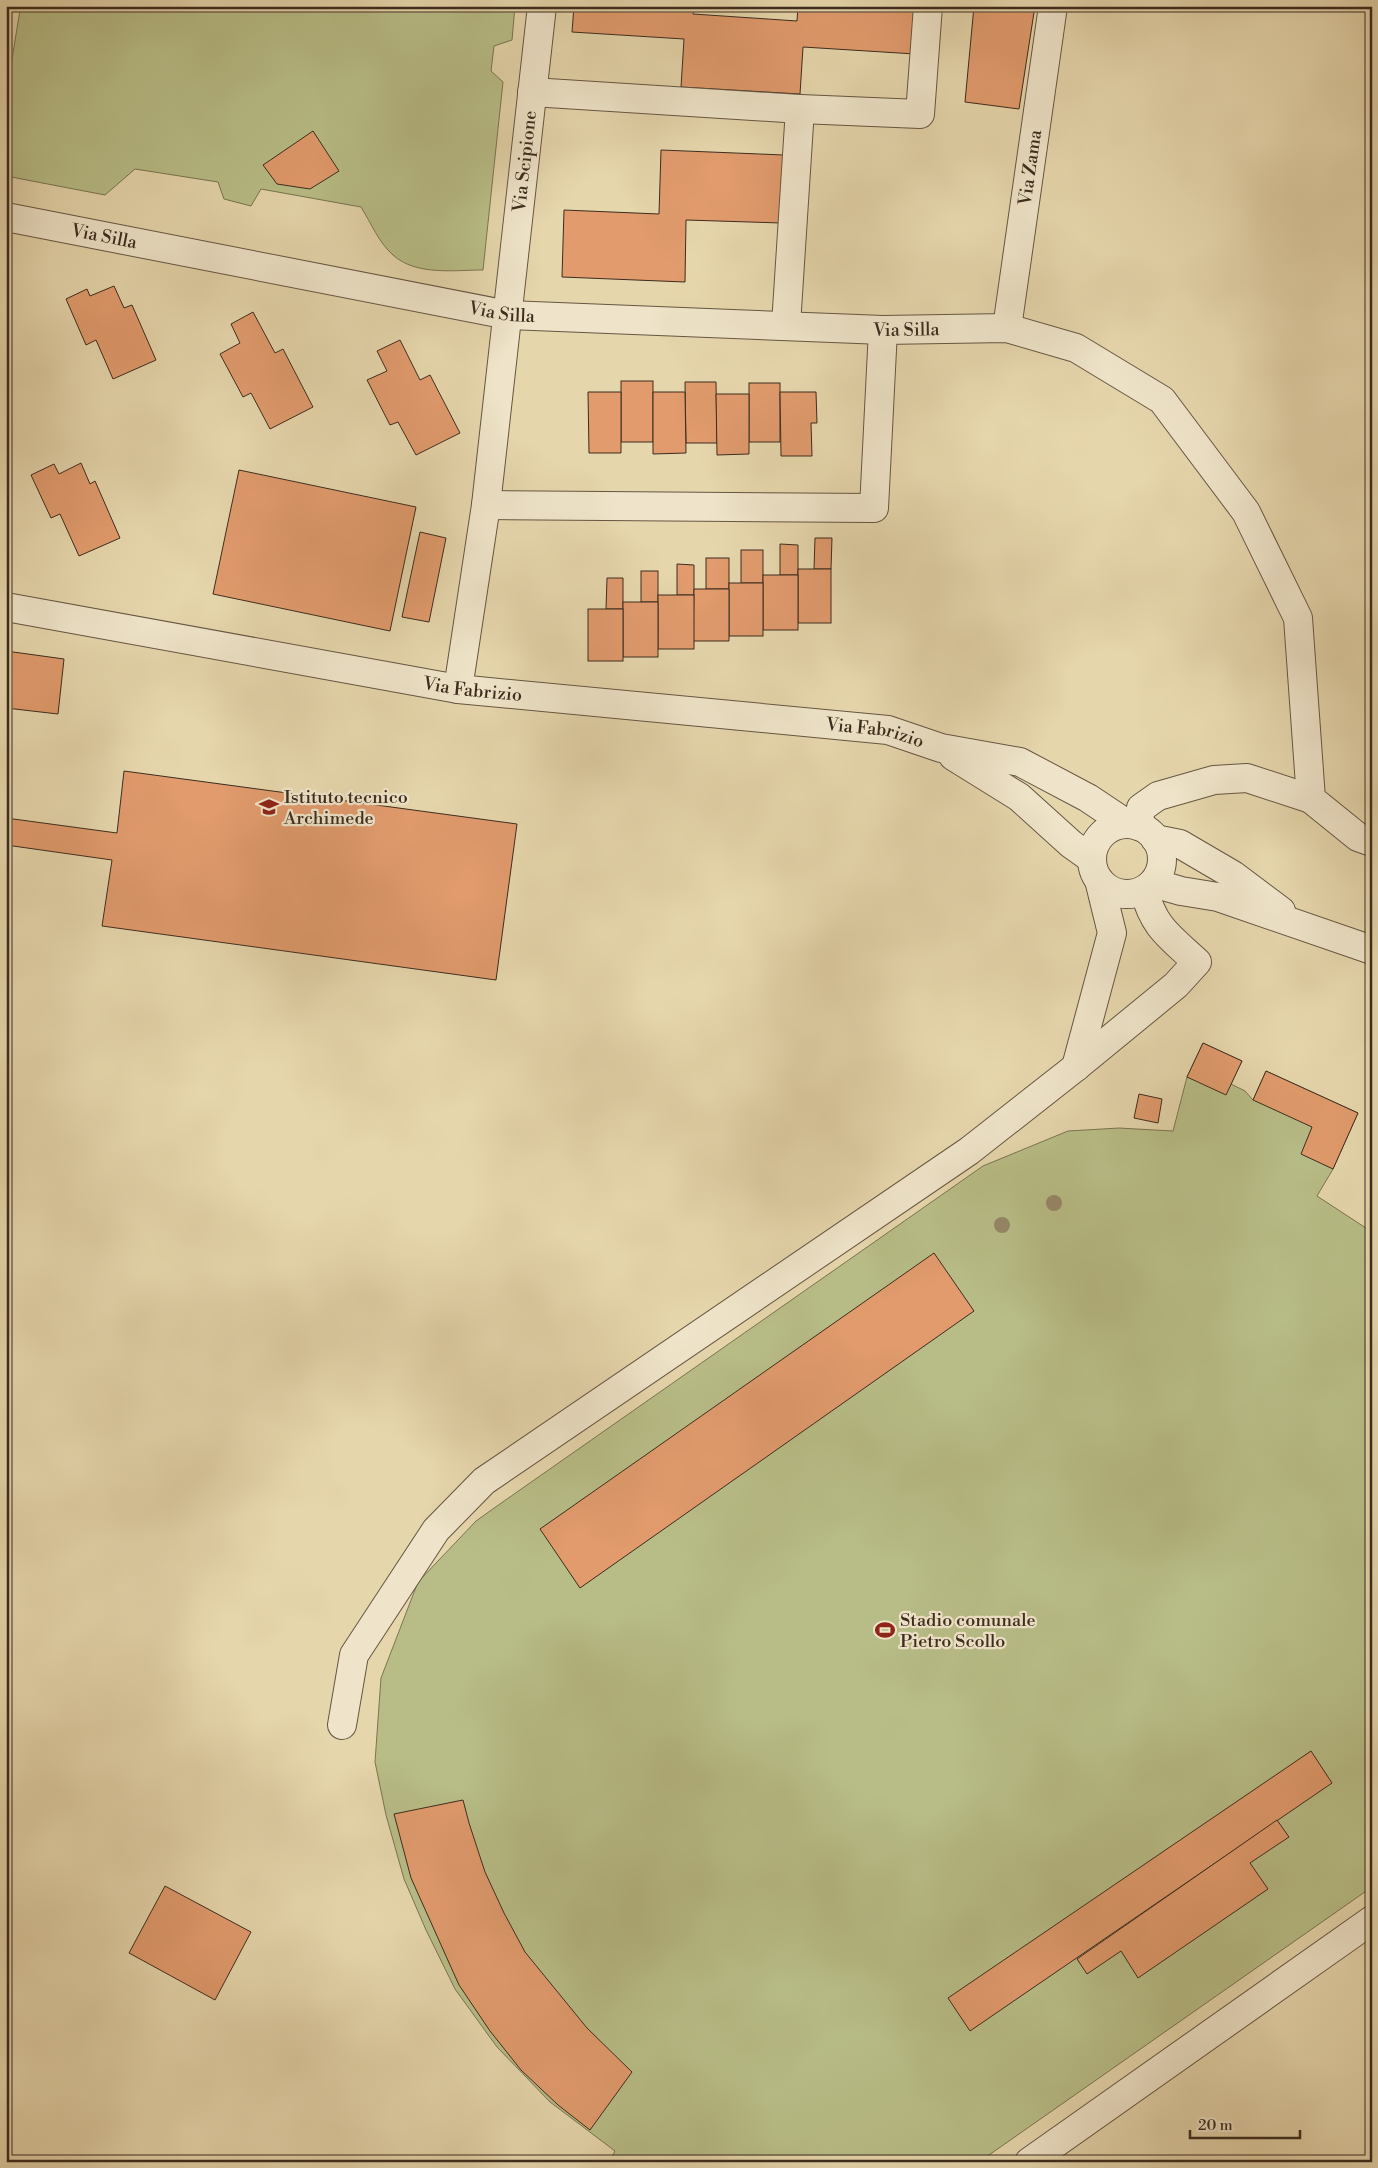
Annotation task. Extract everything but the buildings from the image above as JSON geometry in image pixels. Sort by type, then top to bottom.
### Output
[{"type":"street","name":"Via Scipione","points":[[458,689],[486,505],[542,6]]},
{"type":"street","points":[[532,92],[800,109],[920,114],[928,6]]},
{"type":"street","name":"Via Zama","points":[[1007,328],[1053,6]]},
{"type":"street","points":[[786,325],[800,109]]},
{"type":"street","name":"Via Silla","points":[[6,218],[508,315],[883,330],[1007,328],[1076,348],[1162,400],[1246,512],[1298,618],[1311,799]]},
{"type":"street","points":[[486,505],[874,508],[883,330]]},
{"type":"street","name":"Via Fabrizio","points":[[6,607],[458,689],[888,730],[942,748]]},
{"type":"street","points":[[942,748],[1020,762],[1088,798],[1140,829],[1180,844],[1233,875],[1302,927]]},
{"type":"street","points":[[942,748],[1019,797],[1071,844],[1095,870],[1114,892],[1135,894],[1149,886],[1159,875],[1162,856],[1140,829],[1116,826],[1106,831],[1096,843],[1095,870],[1112,933],[1076,1066]]},
{"type":"street","points":[[1140,829],[1142,808],[1158,796],[1214,780],[1247,778],[1311,799],[1358,837],[1372,842]]},
{"type":"street","points":[[1149,886],[1218,897],[1372,950]]},
{"type":"street","points":[[342,1725],[354,1655],[436,1530],[484,1480],[969,1151],[1176,984],[1197,962],[1159,927],[1149,909],[1149,886]]},
{"type":"street","points":[[1029,2162],[1372,1920]]},
{"type":"green space","points":[[31,6],[515,6],[512,40],[494,46],[491,71],[503,82],[483,270],[448,271],[424,269],[402,262],[383,245],[361,207],[261,189],[251,206],[224,199],[218,182],[135,169],[105,195],[6,176],[6,96],[20,10]]},
{"type":"green space","name":"Stadio comunale Pietro Scollo","points":[[1203,1043],[1242,1061],[1231,1084],[1245,1091],[1253,1100],[1266,1071],[1358,1113],[1333,1169],[1317,1196],[1372,1232],[1372,1887],[979,2162],[609,2162],[615,2151],[550,2102],[497,2047],[455,1989],[404,1879],[386,1815],[375,1762],[381,1678],[418,1582],[476,1521],[983,1166],[1068,1131],[1119,1128],[1173,1131],[1187,1077]]},
{"type":"place","name":"Istituto tecnico Archimede","points":[[269,807]]},
{"type":"place","name":"Stadio comunale Pietro Scollo","points":[[885,1630]]}]
